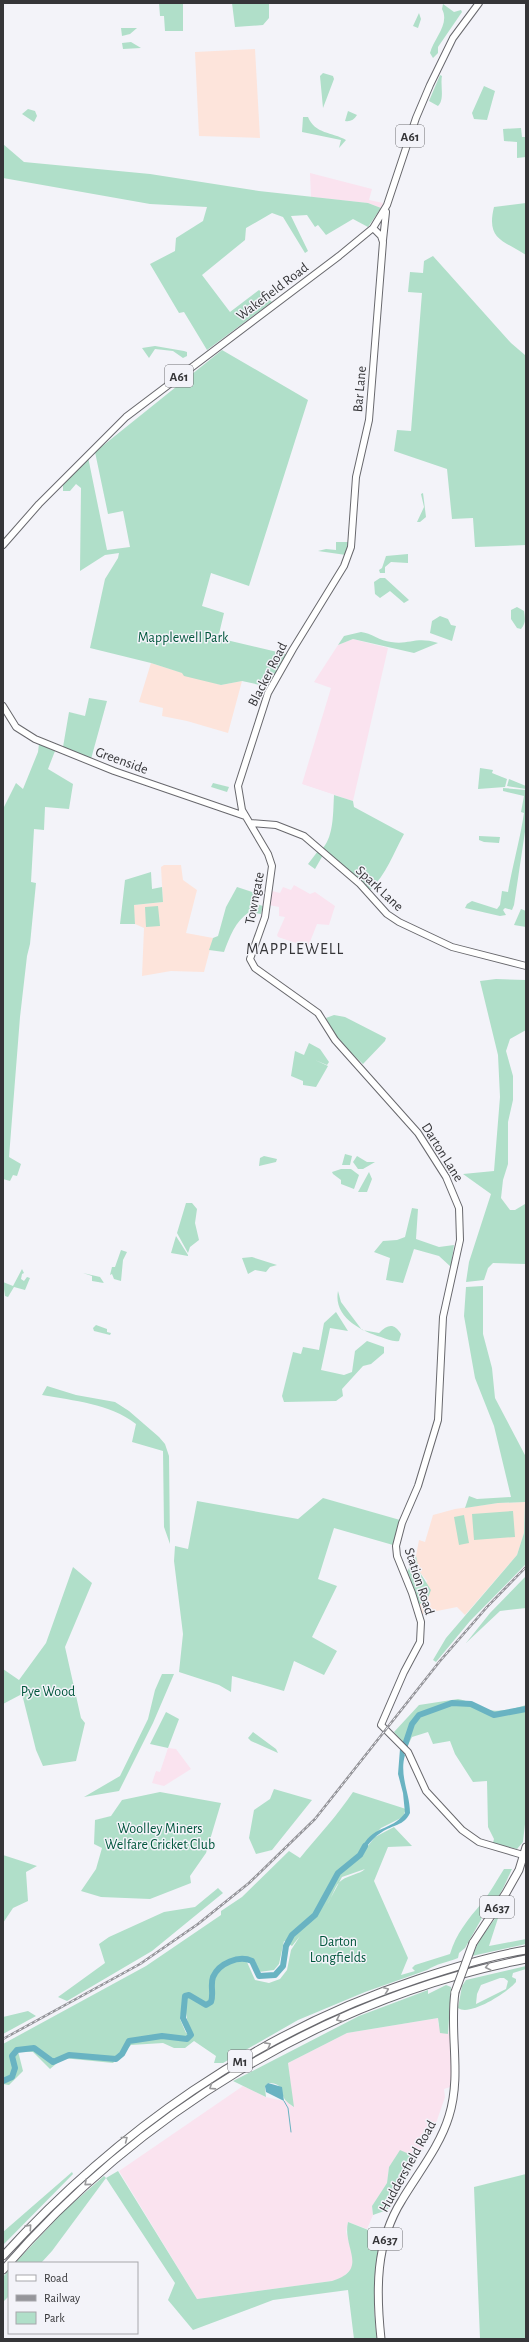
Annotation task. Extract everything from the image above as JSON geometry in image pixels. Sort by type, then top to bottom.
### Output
[{"type":"highway","name":"A637","points":[[523,1855],[526,1847]]},
{"type":"highway","name":"Huddersfield Road","points":[[381,2339],[377,2292],[381,2253],[387,2230],[400,2202],[444,2129],[455,2092],[456,2060],[453,2015],[455,1992],[472,1943],[506,1894],[519,1870],[523,1855]]},
{"type":"highway","name":"M1","points":[[3,2256],[44,2211],[116,2146],[158,2114],[236,2063],[301,2027],[382,1992],[457,1966],[526,1950]]},
{"type":"highway","name":"M1","points":[[10,2262],[59,2209],[122,2152],[157,2125],[240,2070],[303,2035],[380,2002],[458,1974],[526,1959]]},
{"type":"main road","name":"Wakefield Road","points":[[3,545],[39,504],[126,417],[345,252],[373,228],[387,205],[427,92],[453,38],[479,3]]},
{"type":"main road","name":"Bar Lane","points":[[349,554],[356,477],[369,420],[387,205]]},
{"type":"main road","points":[[373,228],[381,236],[383,242]]},
{"type":"main road","name":"Blacker Road","points":[[245,816],[241,806],[238,786],[266,698],[293,648],[341,572],[349,554]]},
{"type":"main road","name":"Greenside","points":[[3,706],[11,721],[28,736],[69,754],[245,816]]},
{"type":"main road","points":[[230,811],[241,806]]},
{"type":"main road","name":"Towngate","points":[[245,816],[272,866],[265,917],[251,953],[252,965]]},
{"type":"main road","name":"Spark Lane","points":[[250,823],[276,825],[304,836],[360,884],[387,914],[399,922],[452,947],[526,966]]},
{"type":"main road","name":"Darton Lane","points":[[252,965],[318,1013],[335,1040],[418,1133],[446,1177],[458,1204],[460,1234],[445,1305],[440,1411],[433,1438],[409,1509]]},
{"type":"main road","name":"Station Road","points":[[409,1509],[397,1538],[397,1556],[421,1622],[420,1642],[404,1672],[382,1725],[406,1751],[426,1791],[462,1830],[479,1842],[523,1855]]},
{"type":"shaded area","points":[[255,49],[260,138],[199,136],[195,52]]},
{"type":"shaded area","points":[[310,173],[372,189],[369,200],[383,203],[381,208],[368,203],[311,197]]},
{"type":"shaded area","points":[[353,639],[388,648],[353,801],[302,784],[331,688],[314,682],[338,645]]},
{"type":"shaded area","points":[[151,663],[221,685],[242,681],[228,733],[187,721],[162,716],[163,708],[139,702]]},
{"type":"shaded area","points":[[164,865],[181,865],[183,880],[197,890],[186,933],[213,938],[204,972],[171,971],[142,976],[144,928],[135,924],[133,905],[163,902],[161,867]]},
{"type":"shaded area","points":[[294,885],[310,894],[315,892],[335,906],[329,925],[317,924],[308,947],[278,937],[277,935],[285,917],[279,916],[279,907],[269,905],[272,891],[280,893],[283,887],[291,890]]},
{"type":"shaded area","points":[[525,1502],[524,1533],[517,1555],[465,1615],[457,1607],[422,1614],[418,1605],[427,1581],[419,1571],[416,1556],[419,1540],[425,1542],[433,1515],[455,1509],[498,1503]]},
{"type":"shaded area","points":[[168,1748],[176,1749],[191,1769],[164,1786],[152,1783],[156,1771],[160,1772]]},
{"type":"shaded area","points":[[438,2018],[438,2024],[448,2034],[449,2031],[453,2065],[450,2087],[444,2089],[445,2097],[434,2129],[418,2158],[400,2151],[389,2167],[387,2183],[372,2206],[373,2215],[367,2229],[348,2222],[346,2232],[354,2261],[352,2268],[343,2277],[332,2281],[197,2299],[119,2171],[243,2086],[266,2097],[285,2100],[293,2107],[288,2063],[347,2033]]},
{"type":"green space","points":[[159,3],[183,3],[183,31],[165,31],[164,16],[160,16]]},
{"type":"green space","points":[[232,3],[269,3],[269,18],[263,25],[235,27]]},
{"type":"green space","points":[[443,4],[454,12],[461,10],[462,12],[438,47],[438,53],[433,58],[430,53],[443,26]]},
{"type":"green space","points":[[419,13],[421,19],[418,28],[413,26]]},
{"type":"green space","points":[[121,28],[137,28],[130,34],[122,36]]},
{"type":"green space","points":[[131,42],[141,48],[123,49],[122,43]]},
{"type":"green space","points":[[323,73],[333,76],[334,79],[323,108],[320,76]]},
{"type":"green space","points":[[440,75],[442,76],[442,96],[438,106],[429,101]]},
{"type":"green space","points":[[484,86],[495,91],[487,120],[474,119],[472,113]]},
{"type":"green space","points":[[28,109],[35,111],[37,116],[34,122],[22,114]]},
{"type":"green space","points":[[348,111],[357,115],[352,120],[345,121]]},
{"type":"green space","points":[[303,117],[308,117],[311,123],[319,130],[346,140],[339,148],[341,140],[302,132]]},
{"type":"green space","points":[[521,128],[522,137],[526,137],[526,157],[517,158],[517,142],[504,141],[503,129]]},
{"type":"green space","points":[[3,144],[24,162],[150,174],[259,191],[368,203],[381,208],[368,227],[353,219],[326,235],[318,225],[315,227],[307,215],[291,216],[308,251],[305,253],[283,217],[272,213],[246,228],[245,240],[202,275],[230,312],[259,290],[272,302],[207,350],[184,312],[179,313],[150,264],[175,251],[176,238],[203,221],[207,207],[150,204],[3,178]]},
{"type":"green space","points":[[526,203],[526,255],[498,238],[492,226],[492,218],[494,207]]},
{"type":"green space","points":[[433,256],[511,343],[525,355],[526,545],[475,547],[473,518],[452,519],[447,469],[394,451],[397,430],[411,431],[422,293],[408,292],[410,272],[423,273],[424,261]]},
{"type":"green space","points":[[155,346],[184,351],[187,352],[187,356],[183,358],[173,351],[155,349],[149,358],[142,348]]},
{"type":"green space","name":"Mapplewell Park","points":[[222,350],[308,400],[249,586],[211,573],[202,606],[224,613],[218,638],[286,654],[269,687],[242,681],[221,685],[184,676],[182,673],[151,663],[90,648],[105,579],[118,558],[119,553],[105,555],[80,571],[81,488],[76,484],[70,491],[63,491],[63,485],[88,457],[107,550],[130,547],[123,511],[108,514],[95,452]]},
{"type":"green space","points":[[423,493],[426,517],[420,522],[417,522],[424,507],[421,494]]},
{"type":"green space","points":[[336,542],[348,542],[346,555],[318,551],[326,549],[336,550]]},
{"type":"green space","points":[[408,554],[408,563],[391,562],[385,567],[385,573],[380,573],[379,570],[382,568],[386,556]]},
{"type":"green space","points":[[380,578],[385,578],[409,600],[404,603],[390,591],[380,598],[375,594],[374,582]]},
{"type":"green space","points":[[517,607],[524,611],[525,621],[521,629],[517,628],[511,619],[511,610]]},
{"type":"green space","points":[[440,616],[448,619],[451,625],[456,626],[452,641],[430,633],[432,621]]},
{"type":"green space","points":[[361,632],[383,640],[398,643],[424,640],[438,643],[414,653],[353,639],[338,645],[344,636]]},
{"type":"green space","points":[[89,698],[107,701],[91,759],[63,747],[69,712],[85,716]]},
{"type":"green space","points":[[39,744],[55,751],[48,769],[73,784],[69,809],[45,807],[44,830],[34,829],[31,882],[36,883],[30,944],[27,956],[20,1017],[9,1157],[21,1164],[17,1176],[13,1175],[10,1181],[3,1179],[3,809],[16,783],[23,789],[38,752]]},
{"type":"green space","points":[[480,768],[493,770],[492,773],[507,779],[505,787],[478,789]]},
{"type":"green space","points":[[509,779],[526,786],[526,789],[507,786]]},
{"type":"green space","points":[[213,783],[229,787],[227,792],[211,787]]},
{"type":"green space","points":[[503,788],[526,790],[526,825],[514,905],[512,910],[505,908],[503,910],[506,915],[500,916],[465,908],[467,904],[472,901],[497,909],[500,905],[502,891],[508,892],[524,813],[521,812],[524,796],[503,791]]},
{"type":"green space","points":[[334,795],[353,801],[354,807],[404,834],[381,877],[370,890],[323,848],[327,843],[331,830]]},
{"type":"green space","points":[[479,836],[500,837],[499,843],[484,842],[479,840]]},
{"type":"green space","points":[[318,851],[323,855],[315,869],[308,864]]},
{"type":"green space","points":[[151,872],[152,889],[162,887],[163,902],[134,905],[135,924],[120,924],[125,880]]},
{"type":"green space","points":[[237,887],[258,894],[256,904],[263,906],[261,914],[249,912],[240,920],[228,940],[224,952],[209,950],[213,938],[218,936],[226,907]]},
{"type":"green space","points":[[158,906],[160,926],[146,927],[145,907]]},
{"type":"green space","points":[[521,909],[526,911],[526,927],[514,925]]},
{"type":"green space","points":[[496,979],[526,980],[526,1030],[510,1039],[506,1051],[513,1076],[513,1100],[508,1122],[508,1164],[503,1180],[501,1198],[510,1210],[515,1210],[525,1204],[526,1264],[493,1263],[488,1268],[484,1280],[466,1282],[469,1262],[491,1194],[463,1174],[494,1171],[500,1097],[498,1055],[480,981]]},
{"type":"green space","points":[[334,1015],[345,1017],[386,1038],[385,1041],[363,1064],[337,1040],[326,1018]]},
{"type":"green space","points":[[309,1043],[320,1049],[329,1062],[327,1065],[315,1060],[328,1066],[316,1087],[303,1085],[303,1081],[291,1076],[295,1051],[304,1055]]},
{"type":"green space","points":[[345,1154],[352,1156],[350,1165],[342,1165]]},
{"type":"green space","points":[[264,1156],[277,1159],[276,1162],[259,1166],[260,1158]]},
{"type":"green space","points":[[357,1156],[367,1162],[375,1162],[363,1169],[358,1169],[353,1162]]},
{"type":"green space","points":[[341,1169],[351,1169],[359,1175],[354,1189],[341,1184],[341,1180],[332,1172]]},
{"type":"green space","points":[[369,1172],[372,1179],[367,1192],[358,1192]]},
{"type":"green space","points":[[186,1203],[192,1203],[197,1209],[195,1223],[199,1240],[190,1247],[188,1253],[177,1233]]},
{"type":"green space","points":[[412,1208],[418,1209],[416,1239],[439,1247],[454,1245],[451,1267],[439,1256],[414,1249],[403,1283],[386,1280],[390,1258],[374,1252],[383,1241],[397,1240],[405,1237]]},
{"type":"green space","points":[[176,1236],[188,1255],[188,1256],[171,1253]]},
{"type":"green space","points":[[121,1250],[127,1252],[123,1260],[121,1281],[114,1279],[112,1274],[110,1275],[112,1267],[115,1267]]},
{"type":"green space","points":[[252,1257],[277,1265],[270,1267],[266,1272],[255,1270],[248,1274],[242,1258]]},
{"type":"green space","points":[[22,1269],[24,1273],[22,1274],[21,1279],[24,1281],[27,1277],[30,1278],[25,1290],[14,1287],[8,1297],[5,1296],[3,1282],[13,1286]]},
{"type":"green space","points":[[83,1273],[100,1277],[104,1283],[92,1281],[92,1276]]},
{"type":"green space","points":[[483,1286],[483,1334],[492,1368],[495,1398],[526,1457],[526,1564],[470,1621],[436,1662],[433,1660],[446,1638],[517,1555],[524,1533],[525,1502],[498,1503],[465,1508],[469,1496],[477,1499],[511,1497],[494,1426],[475,1378],[464,1316],[466,1287]]},
{"type":"green space","points":[[338,1291],[341,1302],[361,1329],[350,1322],[344,1315],[338,1300]]},
{"type":"green space","points":[[336,1312],[348,1331],[330,1328],[321,1370],[344,1375],[352,1372],[355,1351],[367,1341],[384,1347],[384,1353],[371,1364],[363,1366],[342,1389],[343,1396],[336,1401],[284,1402],[282,1396],[293,1352],[301,1354],[303,1347],[319,1350],[324,1323]]},
{"type":"green space","points":[[96,1325],[107,1329],[107,1332],[111,1333],[110,1335],[94,1331],[93,1328]]},
{"type":"green space","points":[[388,1326],[393,1326],[401,1334],[399,1341],[394,1341],[364,1330],[379,1333]]},
{"type":"green space","points":[[47,1386],[76,1395],[115,1402],[129,1411],[165,1444],[169,1456],[170,1544],[164,1527],[163,1451],[132,1442],[136,1424],[126,1417],[103,1407],[79,1401],[42,1395]]},
{"type":"green space","points":[[323,1498],[400,1520],[393,1545],[334,1528],[318,1579],[337,1586],[312,1637],[337,1651],[324,1675],[294,1661],[284,1691],[232,1676],[231,1692],[219,1685],[179,1672],[183,1634],[174,1561],[175,1546],[188,1549],[197,1501],[298,1519]]},
{"type":"green space","points":[[513,1511],[515,1537],[474,1540],[472,1514]]},
{"type":"green space","points":[[464,1515],[469,1543],[459,1545],[454,1517]]},
{"type":"green space","points":[[416,1556],[419,1571],[431,1590],[427,1600],[418,1605],[405,1575]]},
{"type":"green space","name":"Pye Wood","points":[[73,1567],[92,1583],[65,1647],[81,1718],[85,1723],[76,1761],[43,1766],[36,1750],[22,1694],[3,1704],[3,1669],[19,1680],[46,1643]]},
{"type":"green space","points":[[526,1576],[526,1608],[500,1611],[466,1643],[490,1613]]},
{"type":"green space","points":[[162,1674],[174,1674],[153,1723],[119,1791],[84,1797],[120,1776],[148,1719],[155,1690]]},
{"type":"green space","points":[[458,1699],[494,1711],[526,1705],[526,1815],[523,1842],[517,1849],[493,1843],[494,1839],[488,1827],[487,1781],[473,1782],[455,1754],[450,1741],[433,1744],[428,1732],[412,1737],[407,1747],[394,1732],[419,1705]]},
{"type":"green space","points":[[166,1712],[179,1719],[168,1748],[150,1744]]},
{"type":"green space","points":[[253,1732],[276,1749],[278,1753],[251,1741],[248,1738]]},
{"type":"green space","points":[[274,1789],[312,1800],[272,1850],[256,1854],[249,1838],[254,1810],[270,1799]]},
{"type":"green space","name":"Woolley Miners Welfare Cricket Club","points":[[160,1792],[221,1803],[206,1853],[190,1876],[191,1883],[150,1899],[101,1897],[81,1891],[96,1869],[102,1848],[94,1844],[95,1820],[111,1816],[122,1800]]},
{"type":"green space","name":"Darton Longfields","points":[[353,1792],[406,1809],[403,1817],[381,1828],[360,1851],[363,1852],[375,1837],[394,1827],[412,1846],[388,1847],[374,1881],[408,1958],[401,1975],[415,1971],[412,1968],[415,1965],[450,1954],[463,1927],[481,1904],[504,1869],[512,1869],[498,1898],[491,1907],[487,1909],[465,1948],[459,1953],[458,1958],[365,1992],[298,2020],[223,2063],[214,2063],[216,2056],[194,2041],[185,2048],[174,2048],[163,2043],[131,2045],[113,2063],[63,2058],[50,2069],[33,2052],[18,2051],[23,2071],[9,2085],[3,2084],[3,2044],[146,1966],[221,1915],[221,1911],[242,1897],[289,1851],[300,1858]],"holes":[[[365,1869],[345,1878],[339,1883],[342,1877]],[[300,1936],[291,1950],[287,1970],[280,1979],[269,1983],[255,1980],[247,1962],[255,1961],[259,1972],[274,1970],[279,1964],[284,1941],[292,1946]],[[186,2000],[187,2017],[192,2034],[186,2033],[180,2019],[183,2002]]]},
{"type":"green space","points":[[3,1855],[37,1866],[26,1872],[28,1901],[13,1908],[3,1923]]},
{"type":"green space","points":[[218,1888],[223,1893],[152,1951],[67,2001],[58,1997],[105,1963],[99,1944],[109,1937],[164,1912],[195,1907]]},
{"type":"green space","points":[[500,1912],[489,1946],[526,1939],[526,1944],[472,1956],[480,1939]]},
{"type":"green space","points":[[526,1966],[526,1969],[513,1973],[512,1977],[516,1979],[516,1982],[505,1992],[480,2006],[464,2010],[458,2008],[462,1986],[466,1980]],"holes":[[[504,1978],[508,1981],[506,1989],[476,2004],[477,1994],[481,1985]]]},
{"type":"green space","points":[[446,1985],[451,1987],[448,2034],[440,2033],[438,2018],[347,2033],[288,2063],[294,2107],[285,2099],[278,2085],[268,2083],[265,2088],[266,2097],[233,2081],[359,2016],[428,1990],[428,1994]]},
{"type":"green space","points":[[28,2011],[36,2016],[3,2034],[3,2017]]},
{"type":"green space","points":[[400,2150],[418,2158],[393,2203],[387,2210],[373,2215],[372,2206],[387,2183],[389,2167]]},
{"type":"green space","points":[[118,2171],[197,2299],[332,2281],[343,2276],[350,2270],[352,2264],[347,2232],[348,2222],[381,2235],[376,2261],[374,2287],[374,2312],[377,2339],[354,2339],[348,2290],[273,2300],[193,2330],[168,2300],[175,2283],[106,2178]]},
{"type":"green space","points":[[72,2172],[73,2174],[3,2245],[3,2232]]},
{"type":"green space","points":[[526,2174],[526,2339],[480,2339],[474,2187]]},
{"type":"green space","points":[[104,2176],[106,2178],[52,2251],[42,2262],[16,2262],[65,2210]]},
{"type":"green space","points":[[8,2271],[8,2297],[3,2302],[3,2277]]},
{"type":"water","points":[[400,1749],[405,1755],[403,1770],[410,1813],[401,1823],[379,1834],[371,1841],[363,1852],[360,1851],[370,1836],[394,1823],[405,1813],[403,1793],[398,1774]]},
{"type":"water","points":[[268,2083],[282,2087],[284,2101],[266,2092],[265,2086]]},
{"type":"waterway","points":[[403,1751],[412,1724],[419,1715],[452,1703],[471,1704],[494,1715],[526,1709]]},
{"type":"waterway","points":[[3,2081],[12,2077],[15,2068],[12,2056],[17,2050],[34,2048],[53,2062],[69,2055],[116,2059],[122,2054],[129,2041],[162,2036],[187,2039],[191,2035],[183,2018],[185,1996],[189,1995],[206,2005],[211,2002],[213,1977],[225,1964],[236,1960],[247,1959],[252,1961],[259,1976],[275,1975],[283,1966],[286,1946],[292,1935],[315,1915],[338,1873],[360,1855],[365,1846]]},
{"type":"waterway","points":[[284,2101],[288,2108],[291,2132]]},
{"type":"railway","points":[[3,2039],[140,1964],[198,1924],[249,1883],[315,1819],[440,1661],[487,1607],[526,1567]]},
{"type":"district","name":"MAPPLEWELL","points":[[295,948]]}]
